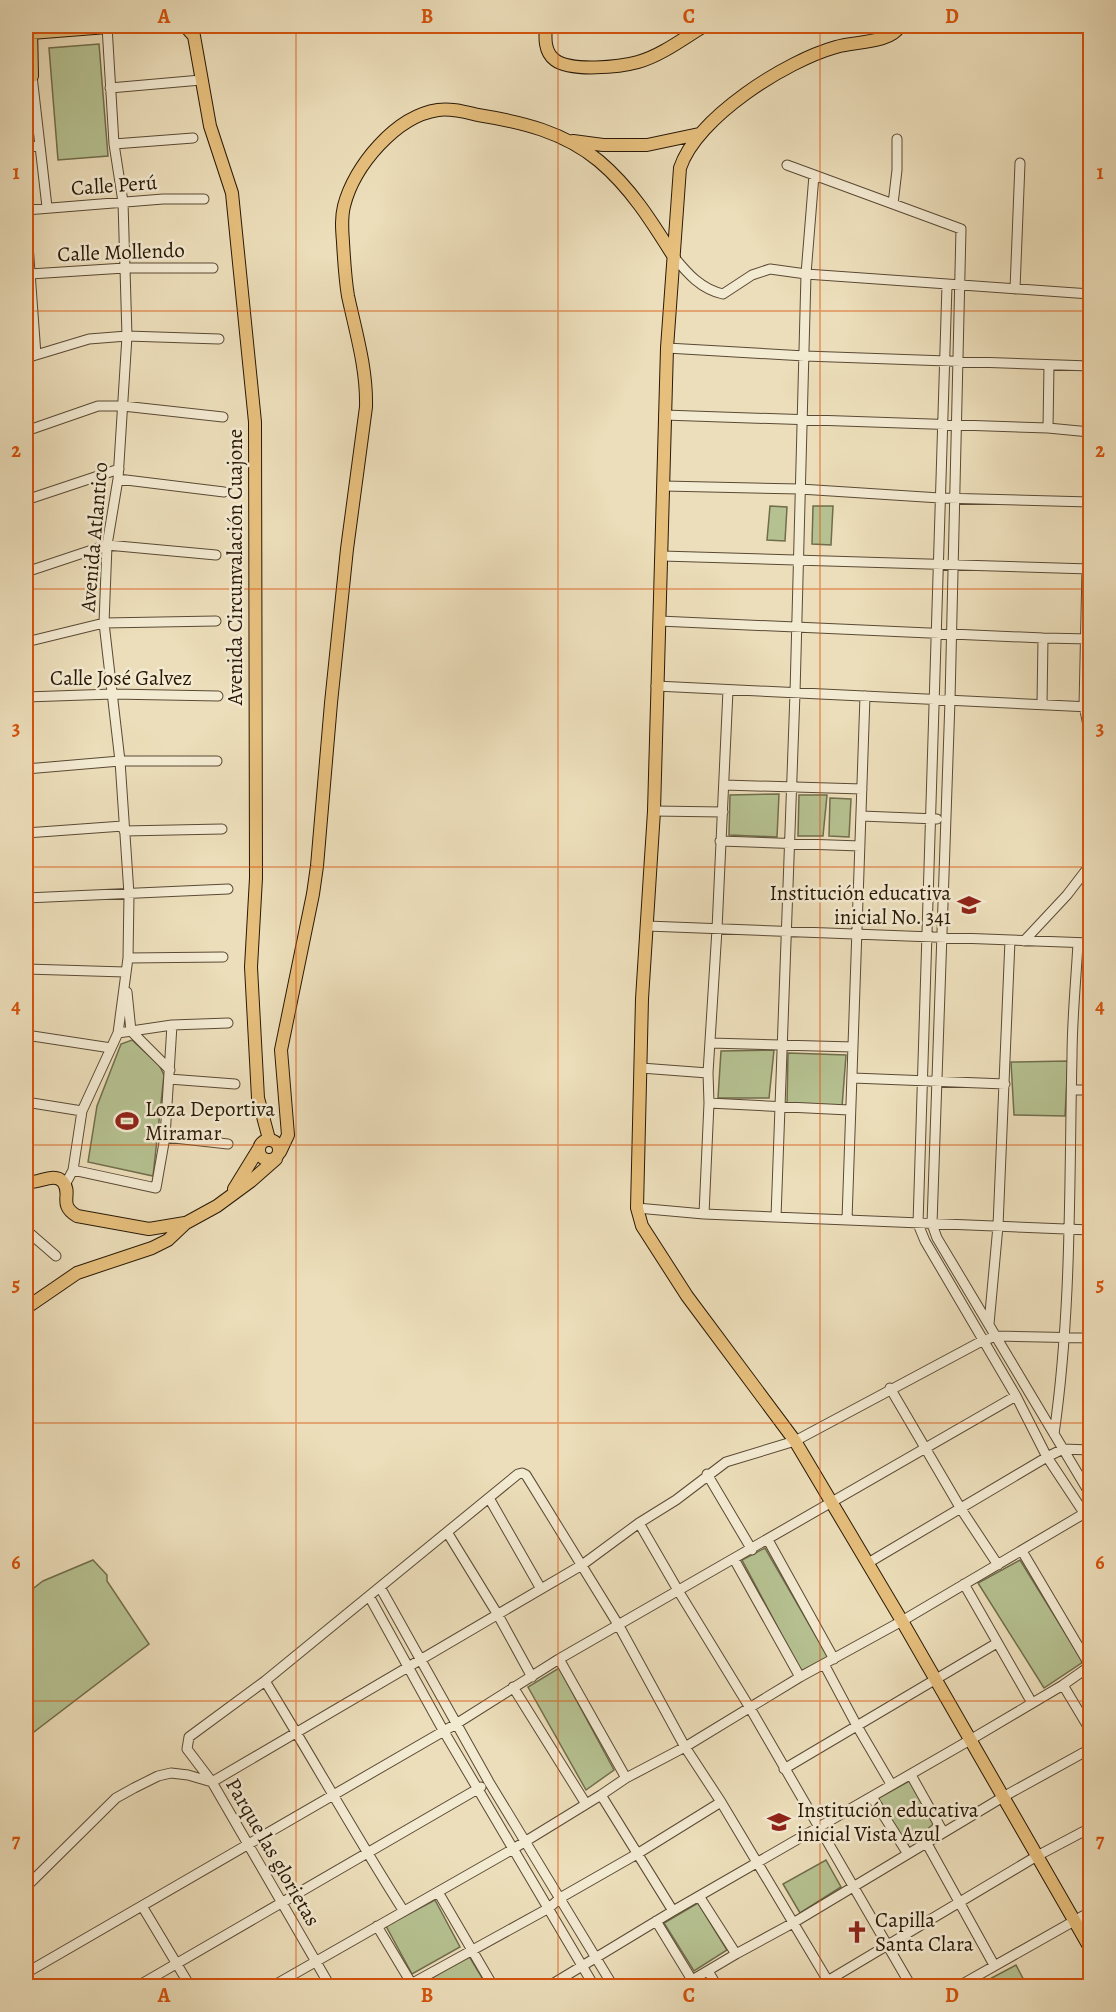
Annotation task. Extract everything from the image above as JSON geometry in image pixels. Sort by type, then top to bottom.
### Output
[{"type":"main road","points":[[29,77],[31,29],[111,26]]},
{"type":"main road","name":"Avenida Circunvalación Cuajone","points":[[185,26],[194,36],[210,126],[232,193],[255,422],[256,878],[251,967],[258,1098],[269,1148]]},
{"type":"main road","points":[[546,26],[545,39],[548,51],[555,60],[570,66],[588,68],[638,62],[663,51],[704,26]]},
{"type":"main road","points":[[900,26],[896,32],[885,37],[836,47],[808,57],[780,71],[707,125],[685,154],[680,168],[664,415],[654,811],[642,999],[637,1208],[642,1226],[687,1296],[795,1441],[902,1621],[1090,1948]]},
{"type":"main road","points":[[229,1197],[269,1148],[288,1135],[281,1050],[317,866],[344,573],[366,407],[366,388],[348,293],[342,216],[349,190],[363,162],[381,142],[402,126],[426,113],[453,110],[506,119],[540,128],[572,141],[599,161],[634,195],[674,257]]},
{"type":"main road","points":[[572,141],[603,145],[647,145],[699,134]]},
{"type":"main road","points":[[26,1308],[77,1273],[152,1248],[168,1240],[186,1223],[229,1197],[251,1180],[269,1148]]},
{"type":"main road","points":[[26,1182],[35,1183],[47,1178],[57,1178],[65,1185],[65,1204],[77,1216],[149,1229],[186,1223]]},
{"type":"street","name":"Avenida Atlantico","points":[[65,1185],[73,1170],[82,1111],[118,1032],[128,958],[129,894],[120,760],[104,623],[107,545],[118,479],[127,336],[123,201],[114,144],[110,88],[111,26]]},
{"type":"street","points":[[29,77],[47,207]]},
{"type":"street","points":[[110,88],[201,80]]},
{"type":"street","points":[[114,144],[193,138]]},
{"type":"street","points":[[893,204],[897,170],[897,139]]},
{"type":"street","points":[[26,147],[39,146]]},
{"type":"street","points":[[1015,289],[1020,163]]},
{"type":"street","points":[[787,165],[961,229],[950,700],[932,1224],[937,1238],[1090,1494]]},
{"type":"street","points":[[776,1217],[795,693],[806,274],[814,175]]},
{"type":"street","name":"Calle Perú","points":[[26,210],[123,201],[204,199]]},
{"type":"street","points":[[26,216],[36,355]]},
{"type":"street","points":[[674,257],[691,276],[710,291],[723,294],[752,275],[770,269],[806,274],[1090,294]]},
{"type":"street","name":"Calle Mollendo","points":[[30,274],[125,268],[213,268]]},
{"type":"street","points":[[947,285],[918,1224],[925,1241],[1016,1396],[1047,1457],[1090,1522]]},
{"type":"street","points":[[26,358],[89,339],[127,336],[219,339]]},
{"type":"street","points":[[667,348],[805,356],[1090,366]]},
{"type":"street","points":[[1048,428],[1049,365]]},
{"type":"street","points":[[26,431],[98,406],[123,406],[223,417]]},
{"type":"street","points":[[664,415],[1048,428],[1090,432]]},
{"type":"street","points":[[26,500],[118,469]]},
{"type":"street","points":[[118,479],[224,492]]},
{"type":"street","points":[[664,486],[800,489],[940,498],[1090,502]]},
{"type":"street","points":[[1090,520],[1087,707],[1090,735]]},
{"type":"street","points":[[26,572],[107,545],[216,555]]},
{"type":"street","points":[[662,556],[1089,569]]},
{"type":"street","points":[[26,642],[104,623],[216,621]]},
{"type":"street","points":[[658,621],[1088,639]]},
{"type":"street","points":[[1042,704],[1043,638]]},
{"type":"street","points":[[656,686],[1087,707]]},
{"type":"street","points":[[704,1214],[709,1103],[708,1073],[728,690]]},
{"type":"street","name":"Calle José Galvez","points":[[26,694],[218,696]]},
{"type":"street","points":[[847,1220],[865,696]]},
{"type":"street","points":[[26,769],[120,760],[217,761]]},
{"type":"street","points":[[724,785],[862,789]]},
{"type":"street","points":[[654,811],[723,812]]},
{"type":"street","points":[[861,816],[945,820]]},
{"type":"street","points":[[26,833],[124,829],[222,829]]},
{"type":"street","points":[[720,841],[860,846]]},
{"type":"street","points":[[1024,941],[1067,896],[1090,865]]},
{"type":"street","points":[[26,898],[228,890]]},
{"type":"street","points":[[647,926],[1090,943]]},
{"type":"street","points":[[26,1887],[116,1798],[158,1776],[171,1773],[212,1782],[582,1565],[639,1523],[676,1500],[707,1474],[726,1462],[795,1441],[980,1337],[989,1325],[999,1226],[1010,940]]},
{"type":"street","points":[[1054,1434],[1065,1339],[1073,1090],[1072,1057],[1078,943]]},
{"type":"street","points":[[128,958],[223,957]]},
{"type":"street","points":[[26,969],[125,974],[131,1031],[169,1075],[235,1084]]},
{"type":"street","points":[[118,1032],[172,1025],[228,1023]]},
{"type":"street","points":[[73,1170],[156,1188],[165,1137],[172,1025]]},
{"type":"street","points":[[26,1035],[111,1048]]},
{"type":"street","points":[[710,1043],[853,1047]]},
{"type":"street","points":[[641,1068],[708,1073]]},
{"type":"street","points":[[853,1078],[1005,1084]]},
{"type":"street","points":[[1073,1090],[1090,1090]]},
{"type":"street","points":[[26,1102],[82,1111]]},
{"type":"street","points":[[709,1103],[849,1110]]},
{"type":"street","points":[[165,1137],[228,1144]]},
{"type":"street","points":[[637,1208],[704,1214],[1090,1230]]},
{"type":"street","points":[[26,1230],[56,1256]]},
{"type":"street","points":[[980,1337],[1090,1338]]},
{"type":"street","points":[[890,1388],[961,1509],[998,1565]]},
{"type":"street","points":[[26,1973],[456,1724],[559,1659],[926,1450],[1016,1396]]},
{"type":"street","points":[[868,1563],[1047,1457],[1063,1449],[1090,1450]]},
{"type":"street","points":[[403,1910],[366,1853],[265,1681],[522,1473],[526,1475],[619,1626],[685,1747],[721,1802],[830,1984]]},
{"type":"street","points":[[707,1474],[752,1550]]},
{"type":"street","points":[[489,1498],[540,1589]]},
{"type":"street","points":[[273,1986],[513,1849],[601,1796],[626,1778],[685,1747],[801,1677],[902,1621],[1085,1513]]},
{"type":"street","points":[[639,1523],[750,1708],[911,1986]]},
{"type":"street","points":[[447,1532],[498,1615],[532,1677]]},
{"type":"street","points":[[768,1540],[834,1659]]},
{"type":"street","points":[[549,1986],[673,1911],[891,1784],[911,1775],[1063,1685],[1090,1666],[1022,1551]]},
{"type":"street","points":[[735,1559],[801,1677]]},
{"type":"street","points":[[964,1584],[1032,1703]]},
{"type":"street","points":[[380,1587],[489,1782],[613,1986]]},
{"type":"street","points":[[369,1596],[443,1730],[594,1986]]},
{"type":"street","points":[[784,1769],[997,1643]]},
{"type":"street","points":[[559,1659],[626,1778]]},
{"type":"street","points":[[824,1664],[891,1784]]},
{"type":"street","name":"Parque las glorietas","points":[[265,1681],[189,1737],[187,1749],[212,1782],[330,1986]]},
{"type":"street","points":[[1063,1685],[1090,1730]]},
{"type":"street","points":[[513,1687],[586,1804]]},
{"type":"street","points":[[682,1986],[793,1923],[1003,1797],[1090,1749]]},
{"type":"street","points":[[911,1775],[943,1832]]},
{"type":"street","points":[[138,1986],[489,1782]]},
{"type":"street","points":[[601,1796],[673,1911]]},
{"type":"street","points":[[872,1797],[908,1854]]},
{"type":"street","points":[[377,1926],[412,1985],[549,1908],[560,1898],[721,1802]]},
{"type":"street","points":[[819,1986],[830,1984],[960,1902],[1037,1856],[1090,1828]]},
{"type":"street","points":[[926,1842],[994,1965]]},
{"type":"street","points":[[438,1892],[493,1986]]},
{"type":"street","points":[[699,1896],[736,1954]]},
{"type":"street","points":[[142,1906],[190,1986]]},
{"type":"street","points":[[959,1986],[1090,1912]]},
{"type":"street","points":[[656,1921],[692,1980]]},
{"type":"street","points":[[708,1971],[717,1986]]},
{"type":"green space","points":[[99,44],[108,156],[58,160],[49,48]]},
{"type":"green space","points":[[770,506],[787,507],[785,541],[767,540]]},
{"type":"green space","points":[[813,506],[833,506],[831,545],[812,544]]},
{"type":"green space","points":[[779,794],[777,837],[729,835],[730,795]]},
{"type":"green space","points":[[799,795],[827,795],[823,836],[798,836]]},
{"type":"green space","points":[[830,798],[851,799],[849,837],[829,836]]},
{"type":"green space","points":[[132,1040],[159,1065],[164,1075],[153,1176],[88,1162],[97,1106],[121,1044]]},
{"type":"green space","points":[[774,1050],[769,1098],[718,1098],[721,1051]]},
{"type":"green space","points":[[788,1053],[846,1055],[842,1107],[787,1105]]},
{"type":"green space","points":[[1068,1061],[1065,1116],[1014,1115],[1011,1062]]},
{"type":"green space","points":[[765,1548],[828,1657],[801,1671],[742,1560]]},
{"type":"green space","points":[[93,1560],[107,1575],[107,1581],[149,1644],[26,1738],[26,1594],[43,1581]]},
{"type":"green space","points":[[1020,1560],[1083,1662],[1044,1688],[978,1583]]},
{"type":"green space","points":[[559,1668],[614,1770],[586,1790],[528,1687]]},
{"type":"green space","points":[[911,1780],[936,1822],[907,1845],[875,1800]]},
{"type":"green space","points":[[826,1860],[841,1887],[800,1913],[783,1884]]},
{"type":"green space","points":[[435,1900],[460,1947],[412,1974],[386,1926]]},
{"type":"green space","points":[[698,1903],[727,1950],[694,1971],[664,1923]]},
{"type":"green space","points":[[469,1956],[487,1986],[418,1986]]},
{"type":"green space","points":[[1016,1965],[1027,1986],[987,1986],[984,1982]]},
{"type":"place","name":"Institución educativa inicial No. 341","points":[[969,905]]},
{"type":"place","name":"Loza Deportiva Miramar","points":[[127,1121]]},
{"type":"place","name":"Institución educativa inicial Vista Azul","points":[[779,1822]]},
{"type":"place","name":"Capilla Santa Clara","points":[[857,1932]]}]
